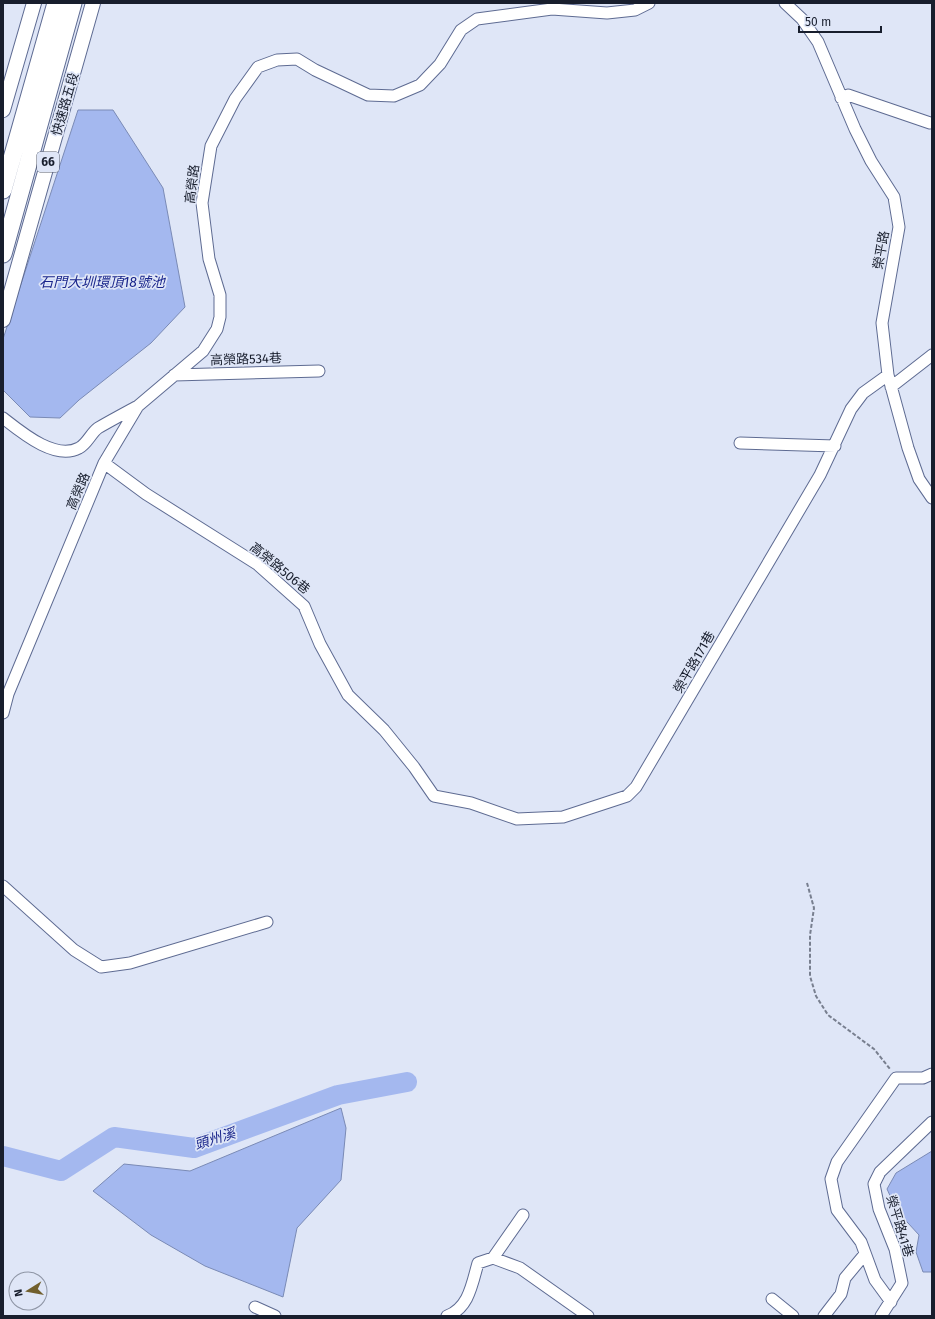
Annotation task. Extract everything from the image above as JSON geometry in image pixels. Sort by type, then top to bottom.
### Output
[{"type":"highway","points":[[3,190],[56,3]]},
{"type":"highway","name":"66","points":[[3,254],[73,3]]},
{"type":"main road","points":[[3,110],[34,3]]},
{"type":"main road","name":"快速路五段","points":[[3,320],[93,3]]},
{"type":"street","name":"高榮路","points":[[3,712],[8,694],[104,463],[138,406],[203,351],[217,329],[220,317],[220,295],[209,259],[202,203],[203,196],[211,146],[234,99],[258,67],[277,60],[296,59],[315,70],[368,95],[394,96],[420,85],[440,64],[461,30],[477,19],[552,9],[607,13],[635,10],[649,3]]},
{"type":"street","name":"榮平路","points":[[785,3],[802,19],[818,42],[855,129],[871,161],[894,197],[899,227],[882,323],[888,375],[919,479],[932,498]]},
{"type":"street","points":[[842,98],[848,95],[930,123]]},
{"type":"street","points":[[891,387],[932,355]]},
{"type":"street","name":"高榮路534巷","points":[[174,375],[319,371]]},
{"type":"street","name":"榮平路171巷","points":[[434,796],[471,803],[517,820],[563,817],[627,796],[636,787],[820,475],[835,446],[851,409],[863,393],[888,375]]},
{"type":"street","points":[[3,418],[35,442],[63,452],[70,452],[80,447],[97,429],[138,406]]},
{"type":"street","points":[[740,443],[835,446]]},
{"type":"street","name":"高榮路506巷","points":[[104,463],[146,494],[257,564],[304,606],[320,644],[348,695],[384,730],[414,767],[434,796]]},
{"type":"street","points":[[3,886],[74,950],[101,967],[130,963],[267,922]]},
{"type":"street","points":[[891,1302],[875,1280],[861,1242],[837,1210],[831,1179],[837,1162],[896,1078],[923,1078],[932,1074]]},
{"type":"street","name":"榮平路41巷","points":[[881,1316],[902,1284],[895,1249],[879,1209],[874,1184],[880,1172],[932,1122]]},
{"type":"street","points":[[447,1316],[455,1313],[463,1306],[478,1263],[493,1258],[523,1215]]},
{"type":"street","points":[[824,1316],[841,1294],[845,1278],[865,1254]]},
{"type":"street","points":[[493,1258],[520,1268],[588,1316]]},
{"type":"street","points":[[772,1299],[793,1316]]},
{"type":"street","points":[[255,1307],[275,1316]]},
{"type":"path","points":[[807,883],[814,908],[810,935],[810,976],[816,996],[828,1015],[874,1049],[896,1078]]},
{"type":"water","name":"石門大圳環頂18號池","points":[[78,110],[113,110],[163,188],[185,307],[151,343],[79,400],[60,418],[30,417],[3,390],[3,339]]},
{"type":"water","points":[[341,1108],[346,1128],[341,1180],[297,1228],[283,1297],[205,1266],[151,1235],[93,1191],[124,1164],[190,1171]]},
{"type":"water","points":[[932,1151],[932,1272],[923,1272],[916,1252],[919,1235],[897,1211],[887,1189],[896,1173]]},
{"type":"waterway","name":"頭州溪","points":[[3,1156],[61,1171],[114,1137],[194,1148],[338,1095],[407,1082]]}]
